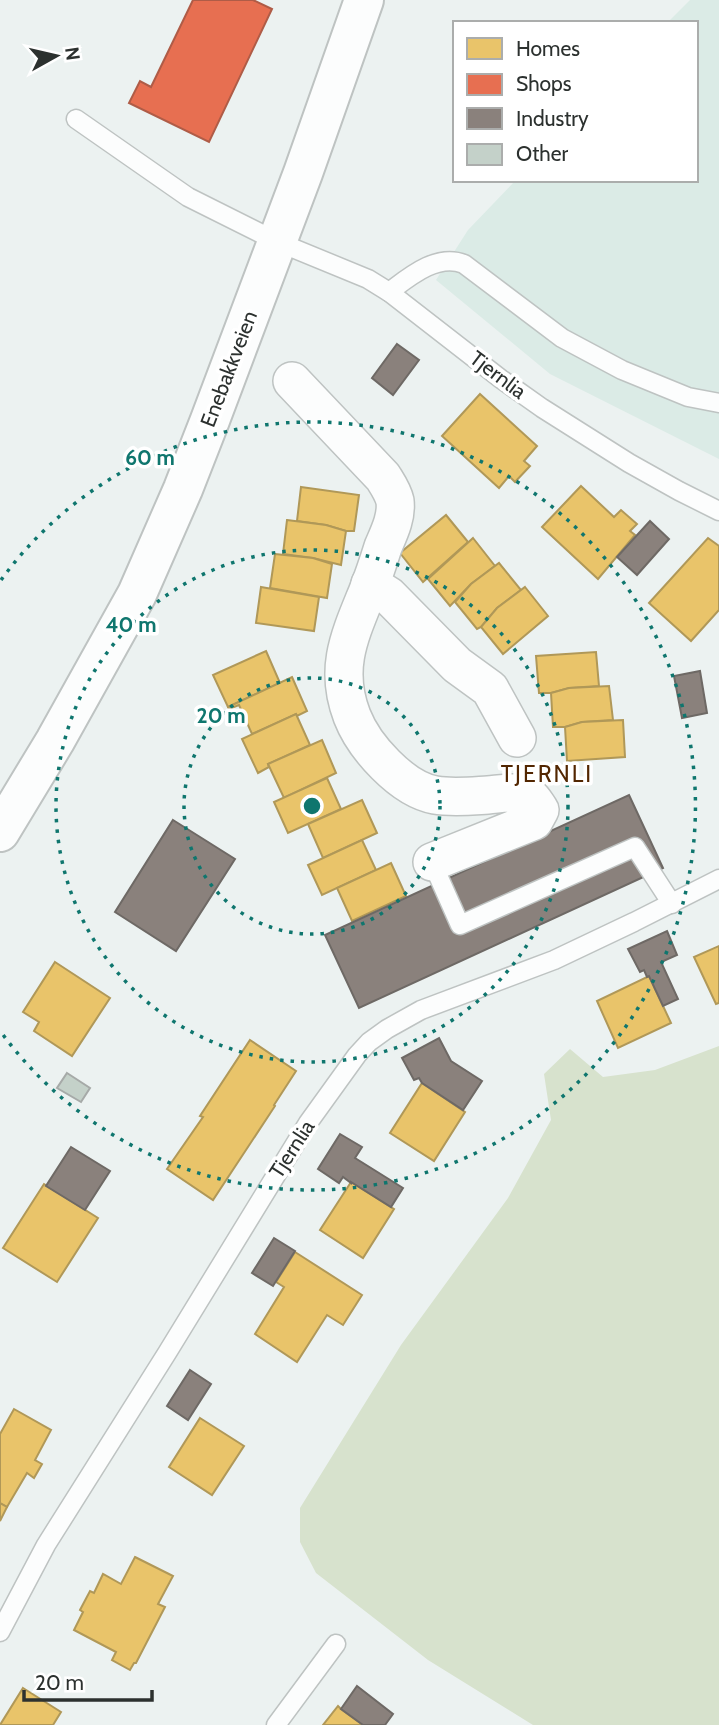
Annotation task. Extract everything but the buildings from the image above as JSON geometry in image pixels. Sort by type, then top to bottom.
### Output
[{"type":"main road","name":"Enebakkveien","points":[[0,832],[55,741],[137,594],[206,431],[278,242],[364,0]]},
{"type":"street","points":[[292,381],[383,477],[395,502],[395,516],[348,639],[344,670],[346,694],[352,717],[362,736],[376,756],[404,782],[433,794],[463,796],[518,793],[531,797],[540,810],[534,821],[432,862]]},
{"type":"street","points":[[370,584],[389,596],[457,665],[489,689],[516,737]]},
{"type":"lane","name":"Tjernlia","points":[[76,118],[188,197],[278,242],[368,279],[542,408],[628,463],[719,511]]},
{"type":"lane","points":[[389,292],[407,278],[434,264],[445,261],[464,264],[562,338],[622,370],[677,393],[719,403]]},
{"type":"lane","points":[[432,862],[460,925],[635,847],[672,904]]},
{"type":"lane","name":"Tjernlia","points":[[0,1632],[46,1545],[308,1123],[356,1055],[387,1029],[421,1010],[532,969],[672,904],[719,879]]},
{"type":"lane","points":[[276,1725],[336,1644]]},
{"type":"shaded area","points":[[690,0],[719,0],[719,459],[550,374],[436,280],[468,230],[514,182],[698,182],[698,21],[669,21]]},
{"type":"green space","points":[[719,1046],[719,1725],[533,1725],[428,1660],[316,1573],[300,1542],[300,1508],[401,1345],[508,1198],[551,1120],[544,1074],[570,1049],[603,1077],[655,1070]]},
{"type":"district","name":"TJERNLI","points":[[547,774]]}]
